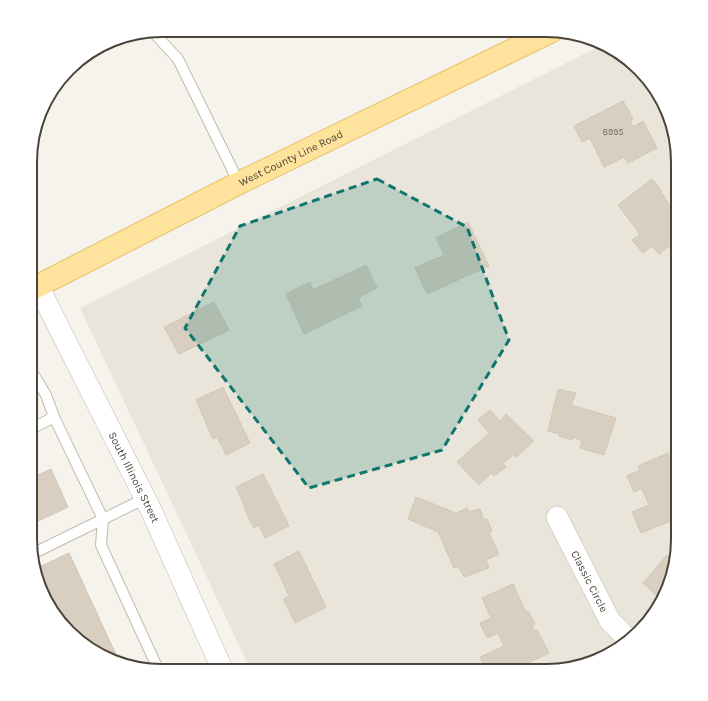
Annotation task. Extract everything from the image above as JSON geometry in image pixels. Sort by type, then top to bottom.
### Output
[{"type":"main road","name":"West County Line Road","points":[[37,282],[540,37]]},
{"type":"street","name":"South Illinois Street","points":[[37,289],[146,498],[220,664]]},
{"type":"street","name":"Classic Circle","points":[[557,516],[610,621],[625,636]]},
{"type":"lane","points":[[157,37],[178,59],[239,183]]},
{"type":"lane","points":[[37,380],[46,395],[54,417],[103,519],[101,544],[156,664]]},
{"type":"lane","points":[[37,426],[54,417]]},
{"type":"lane","points":[[38,551],[146,498]]},
{"type":"highlighted area","points":[[377,179],[467,227],[509,340],[442,450],[309,488],[185,328],[240,226]]},
{"type":"shaded area","points":[[596,48],[601,50],[628,68],[645,86],[661,114],[667,130],[671,154],[671,547],[667,571],[661,587],[650,608],[640,621],[622,638],[601,651],[570,662],[554,664],[248,664],[80,308]]},
{"type":"building","points":[[623,101],[633,119],[630,120],[633,127],[643,121],[657,148],[628,163],[624,157],[604,167],[590,138],[582,142],[574,126]]},
{"type":"building","points":[[652,179],[662,191],[661,192],[671,207],[671,245],[659,254],[652,246],[643,253],[632,240],[640,234],[618,205]]},
{"type":"building","points":[[468,222],[489,266],[427,294],[415,268],[444,255],[436,238]]},
{"type":"building","points":[[366,265],[377,288],[358,298],[362,306],[304,334],[286,294],[310,282],[313,290]]},
{"type":"building","points":[[214,302],[229,330],[179,354],[164,327]]},
{"type":"building","points":[[223,387],[250,443],[226,455],[217,437],[213,439],[196,400]]},
{"type":"building","points":[[558,389],[576,393],[571,405],[616,418],[604,455],[580,448],[582,441],[573,437],[572,440],[559,436],[560,434],[548,431]]},
{"type":"building","points":[[490,410],[500,421],[506,414],[534,441],[516,457],[514,454],[503,463],[506,467],[494,476],[491,473],[479,485],[457,462],[489,433],[478,420]]},
{"type":"building","points":[[668,453],[671,458],[671,521],[641,533],[632,512],[649,505],[642,488],[634,492],[627,476],[640,470],[638,466]]},
{"type":"building","points":[[51,469],[68,507],[37,522],[37,475]]},
{"type":"building","points":[[263,474],[289,526],[265,538],[259,525],[254,528],[236,487]]},
{"type":"building","points":[[416,497],[456,513],[467,508],[469,512],[480,509],[484,520],[487,519],[492,531],[489,533],[499,554],[486,560],[489,568],[464,577],[458,566],[454,568],[438,532],[408,519]]},
{"type":"building","points":[[299,551],[326,607],[295,623],[283,599],[289,596],[274,564]]},
{"type":"building","points":[[69,553],[116,655],[93,643],[68,621],[50,594],[40,567]]},
{"type":"building","points":[[667,555],[670,557],[667,571],[657,596],[643,583]]},
{"type":"building","points":[[513,584],[526,612],[528,611],[535,624],[532,626],[534,631],[537,630],[549,653],[526,664],[484,664],[480,657],[504,646],[498,633],[487,638],[480,623],[491,618],[482,598]]}]
